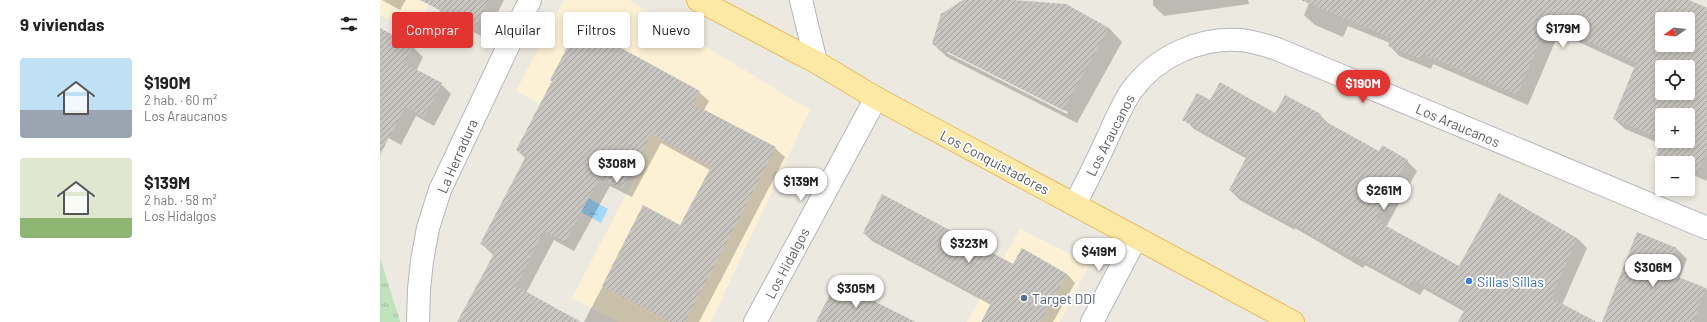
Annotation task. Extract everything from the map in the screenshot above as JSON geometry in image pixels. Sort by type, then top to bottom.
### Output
[{"type":"main road","name":"Los Conquistadores","points":[[698,0],[816,62],[876,98],[1293,322]]},
{"type":"street","name":"La Herradura","points":[[418,322],[419,289],[423,255],[428,228],[440,190],[530,0]]},
{"type":"street","points":[[801,0],[816,62]]},
{"type":"street","name":"Los Araucanos","points":[[1075,204],[1122,107],[1132,90],[1147,74],[1162,61],[1180,51],[1199,44],[1239,40],[1258,43],[1278,49],[1707,228]]},
{"type":"street","name":"Los Hidalgos","points":[[755,322],[876,98]]},
{"type":"street","points":[[1092,322],[1136,238]]},
{"type":"shaded area","points":[[380,0],[431,0],[425,12],[392,12],[392,22],[380,15]]},
{"type":"shaded area","points":[[564,0],[629,0],[649,12],[638,12],[638,48],[704,48],[704,46],[810,110],[711,322],[618,322],[572,298],[643,162],[516,91],[539,48],[555,48],[555,17]]},
{"type":"shaded area","points":[[1020,229],[1090,264],[1060,322],[967,322]]},
{"type":"green space","points":[[380,258],[399,318],[400,322],[380,322]]},
{"type":"water","points":[[579,193],[608,209],[601,223],[572,207]]},
{"type":"building","points":[[420,0],[489,0],[483,12],[481,12],[481,16],[475,28],[473,27],[473,12],[444,12]]},
{"type":"building","points":[[963,0],[1013,0],[1066,4],[1109,28],[1063,110],[932,44],[941,14]]},
{"type":"building","points":[[1301,0],[1689,0],[1707,8],[1707,151],[1698,172],[1695,171],[1695,156],[1656,155],[1659,148],[1695,148],[1695,108],[1655,108],[1655,136],[1613,119],[1636,63],[1548,23],[1517,95],[1423,54],[1421,59],[1388,46],[1391,38]]},
{"type":"building","points":[[380,28],[392,35],[392,48],[412,48],[404,63],[442,83],[424,117],[405,107],[380,155]]},
{"type":"building","points":[[567,48],[621,48],[700,91],[693,104],[776,147],[685,322],[671,322],[602,286],[643,205],[680,225],[711,167],[651,134],[622,189],[600,177],[565,242],[544,231],[516,286],[581,322],[457,322],[495,252],[480,244],[526,156],[516,150],[552,81],[550,80]]},
{"type":"building","points":[[1220,82],[1275,113],[1285,95],[1321,114],[1319,118],[1379,151],[1382,145],[1408,160],[1376,218],[1382,222],[1381,223],[1459,266],[1499,193],[1577,238],[1551,298],[1597,322],[1458,322],[1465,309],[1413,279],[1410,286],[1354,256],[1353,258],[1285,219],[1284,221],[1229,190],[1247,156],[1182,120],[1197,93],[1210,100]]},
{"type":"building","points":[[882,194],[1013,264],[1022,248],[1067,274],[1040,322],[981,322],[991,303],[863,233]]},
{"type":"building","points":[[1637,232],[1677,248],[1668,273],[1706,288],[1694,322],[1602,322]]},
{"type":"building","points":[[838,283],[916,322],[816,322],[835,284],[837,285]]},
{"type":"place","name":"Sillas Sillas","points":[[1469,281]]},
{"type":"place","name":"Target DDI","points":[[1024,298]]}]
